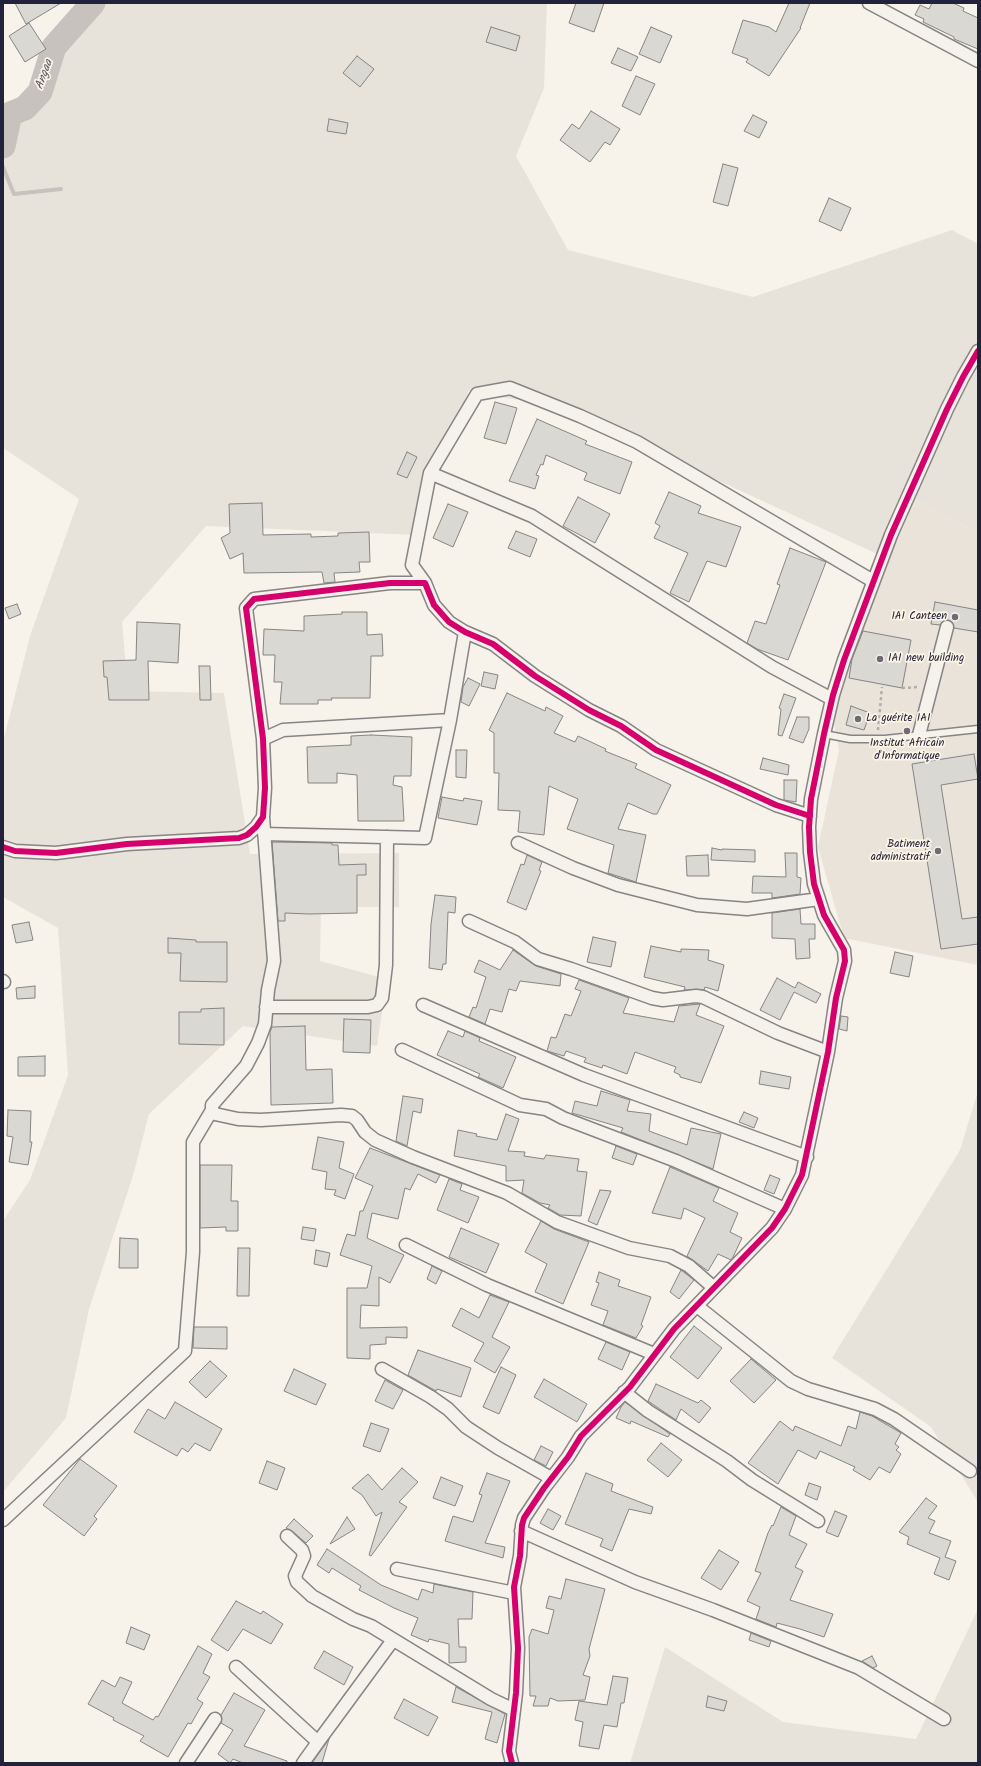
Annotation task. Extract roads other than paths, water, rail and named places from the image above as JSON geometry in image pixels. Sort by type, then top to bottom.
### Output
[{"type":"street","points":[[869,3],[978,61]]},
{"type":"street","points":[[512,1763],[509,1751],[514,1710],[518,1648],[514,1593],[520,1556],[521,1531],[524,1518],[551,1478],[568,1457],[575,1443],[637,1378],[674,1328],[772,1228],[785,1209],[802,1175],[807,1157],[813,1117],[828,1052],[836,998],[845,961],[844,950],[824,914],[814,884],[810,852],[810,816],[824,734],[832,699],[844,660],[891,536],[947,409],[978,351]]},
{"type":"street","points":[[810,816],[776,805],[656,750],[621,726],[589,710],[535,676],[493,644],[465,632],[450,622],[434,605],[425,583],[412,565],[430,473],[477,394],[510,388],[580,416],[637,442],[873,581]]},
{"type":"street","points":[[430,473],[532,516],[772,666],[832,699]]},
{"type":"street","points":[[3,1520],[185,1351],[193,1252],[193,1142],[212,1110],[212,1105],[246,1066],[258,1043],[265,1024],[266,1007],[274,961],[262,817],[265,788],[263,739],[246,608],[254,599],[390,583],[425,583]]},
{"type":"street","points":[[919,735],[947,627]]},
{"type":"street","points":[[264,834],[425,838],[450,720],[465,632]]},
{"type":"street","points":[[263,739],[283,730],[450,720]]},
{"type":"street","points":[[3,847],[15,851],[56,853],[84,848],[164,841],[239,838],[247,835],[256,827],[262,817]]},
{"type":"street","points":[[266,1007],[368,1007],[377,1005],[382,998],[386,965],[387,837]]},
{"type":"street","points":[[518,843],[573,868],[618,885],[697,905],[747,909],[819,898]]},
{"type":"street","points":[[468,921],[515,942],[538,959],[572,969],[652,998],[663,1000],[696,996],[703,997],[778,1033],[828,1052]]},
{"type":"street","points":[[423,1005],[584,1075],[807,1157]]},
{"type":"street","points":[[402,1050],[520,1105],[546,1109],[563,1118],[676,1161],[785,1209]]},
{"type":"street","points":[[212,1110],[216,1114],[238,1119],[261,1120],[340,1115],[352,1116],[357,1120],[365,1132],[375,1140],[507,1193],[557,1222],[629,1248],[670,1256],[689,1266],[714,1287]]},
{"type":"street","points":[[406,1245],[487,1285],[654,1354]]},
{"type":"street","points":[[697,1306],[791,1381],[808,1389],[875,1409],[894,1418],[970,1471]]},
{"type":"street","points":[[382,1369],[431,1397],[448,1409],[466,1426],[498,1448],[551,1478]]},
{"type":"street","points":[[624,1392],[648,1411],[727,1461],[752,1480],[818,1521]]},
{"type":"street","points":[[521,1531],[635,1582],[714,1610],[859,1668],[944,1719]]},
{"type":"street","points":[[287,1536],[302,1550],[304,1556],[295,1576],[303,1589],[340,1613],[371,1626],[491,1699],[514,1710]]},
{"type":"street","points":[[397,1570],[514,1593]]},
{"type":"street","points":[[303,1763],[393,1640]]},
{"type":"street","points":[[236,1667],[318,1742]]},
{"type":"street","points":[[186,1763],[215,1719]]},
{"type":"lane","points":[[824,734],[850,739],[878,739],[978,729]]},
{"type":"waterway","name":"Angaa","points":[[3,146],[10,114],[25,108],[40,92],[54,47],[93,3]]},
{"type":"waterway","points":[[3,167],[14,194],[61,189]]},
{"type":"place","name":"IAI Canteen","points":[[955,617]]},
{"type":"place","name":"IAI new building","points":[[880,659]]},
{"type":"place","name":"La guérite IAI","points":[[858,719]]},
{"type":"place","name":"Institut Africain d'Informatique","points":[[907,731]]},
{"type":"place","name":"Batiment administratif","points":[[938,851]]}]
